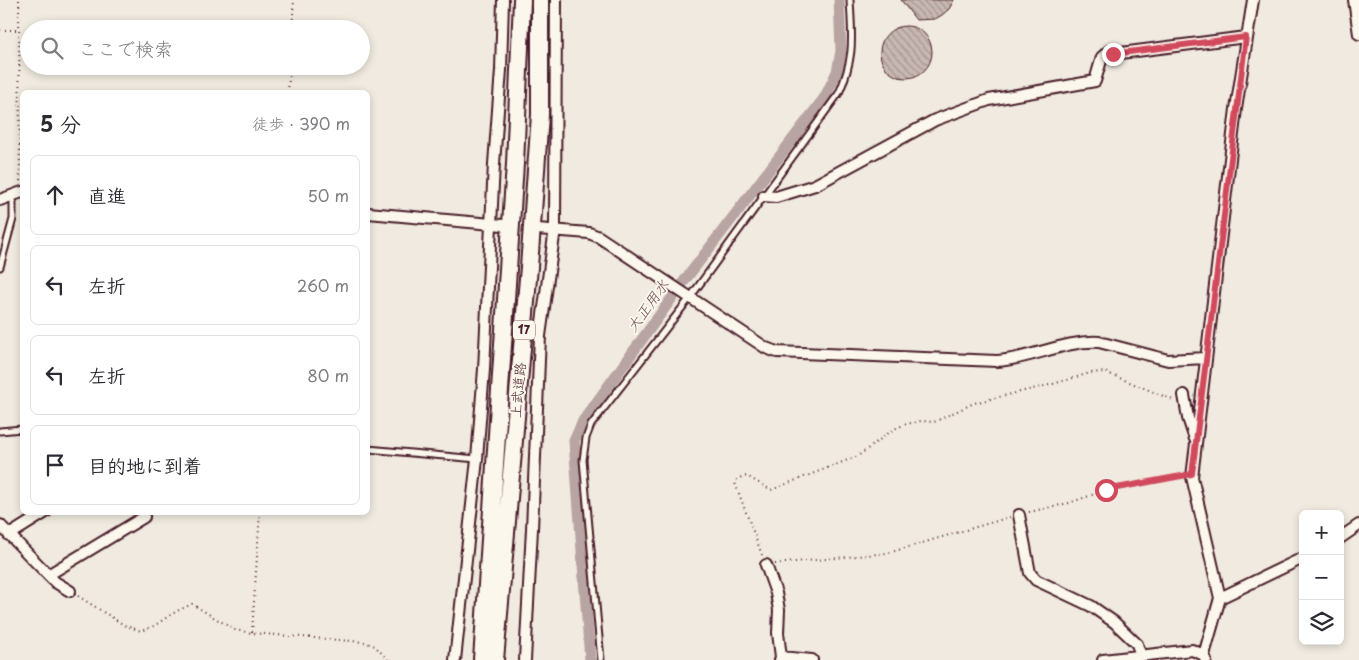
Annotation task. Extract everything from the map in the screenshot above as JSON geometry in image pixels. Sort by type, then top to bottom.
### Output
[{"type":"highway","name":"上武道路","points":[[482,660],[515,164],[522,0]]},
{"type":"highway","name":"上武道路","points":[[495,660],[529,267],[540,115],[540,0]]},
{"type":"street","points":[[455,660],[477,459],[484,368],[504,0]]},
{"type":"street","points":[[524,660],[532,529],[540,336],[555,229],[556,0]]},
{"type":"street","points":[[1103,660],[1192,650],[1205,657],[1220,598],[1192,474],[1252,0]]},
{"type":"street","points":[[1354,0],[1359,34]]},
{"type":"street","points":[[764,196],[776,197],[815,184],[935,120],[989,100],[1095,81],[1102,57],[1109,51],[1113,54],[1246,37]]},
{"type":"street","points":[[0,200],[19,193]]},
{"type":"street","points":[[370,213],[503,225]]},
{"type":"street","points":[[537,229],[589,233],[599,237],[687,297],[766,348],[777,352],[997,361],[1008,360],[1077,342],[1099,342],[1168,360],[1206,358]]},
{"type":"street","points":[[1185,400],[1188,418],[1196,443]]},
{"type":"street","points":[[9,536],[41,515]]},
{"type":"street","points":[[48,575],[144,517],[144,515]]},
{"type":"street","points":[[1019,515],[1030,573],[1036,580],[1091,606],[1114,622],[1137,644],[1141,656]]},
{"type":"street","points":[[0,525],[55,582],[70,591]]},
{"type":"street","points":[[1344,535],[1359,525]]},
{"type":"street","points":[[1220,598],[1299,560]]},
{"type":"street","points":[[766,565],[776,593],[780,658],[812,660]]},
{"type":"lane","points":[[600,660],[583,460],[586,438],[591,424],[764,196],[834,100],[848,74],[852,52],[850,0]]},
{"type":"lane","points":[[0,267],[19,193]]},
{"type":"lane","points":[[0,431],[20,429]]},
{"type":"lane","points":[[370,449],[477,459]]},
{"type":"path","points":[[18,0],[19,193]]},
{"type":"path","points":[[293,20],[294,0]]},
{"type":"path","points":[[0,30],[19,30]]},
{"type":"path","points":[[288,90],[289,75]]},
{"type":"path","points":[[1185,400],[1105,372],[1090,373],[974,403],[934,422],[921,421],[906,424],[894,429],[858,456],[771,490],[747,476],[738,478],[735,483],[766,565],[888,553],[1019,515],[1068,503],[1106,490],[1192,474]]},
{"type":"path","points":[[252,633],[260,515]]},
{"type":"path","points":[[70,591],[124,625],[141,631],[152,627],[192,604],[234,630],[364,642],[375,646],[388,660]]},
{"type":"building","points":[[901,0],[954,0],[949,9],[935,19],[916,20]]},
{"type":"building","points":[[906,26],[916,28],[924,34],[930,42],[932,52],[930,62],[924,70],[916,76],[906,78],[896,76],[888,70],[882,62],[880,52],[882,42],[888,34],[896,28]]},
{"type":"waterway","name":"大正用水","points":[[590,660],[574,441],[583,421],[685,280],[825,97],[837,72],[841,51],[839,0]]},
{"type":"route","points":[[1106,490],[1192,474],[1246,37],[1113,54]]}]
